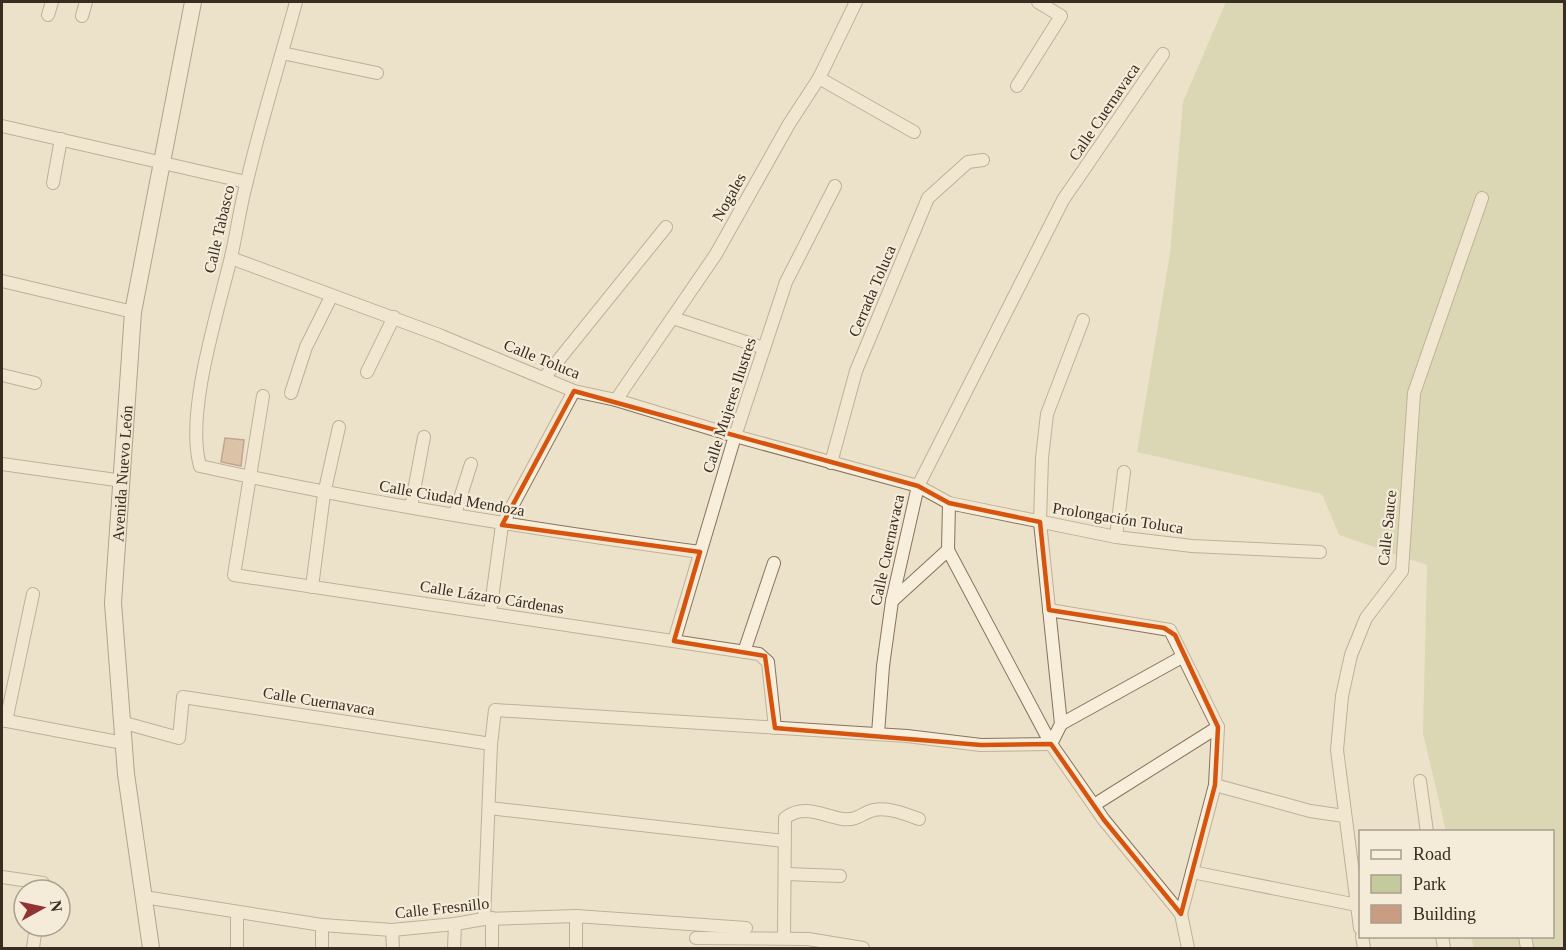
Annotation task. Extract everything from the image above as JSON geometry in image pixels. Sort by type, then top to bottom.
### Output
[{"type":"main road","name":"Avenida Nuevo León","points":[[151,948],[123,743],[113,603],[133,312],[193,2]]},
{"type":"street","points":[[48,15],[52,2]]},
{"type":"street","points":[[82,16],[86,2]]},
{"type":"street","name":"Calle Tabasco","points":[[200,466],[197,456],[197,420],[205,368],[246,182],[296,2]]},
{"type":"street","name":"Nogales","points":[[616,400],[716,254],[789,124],[819,78],[856,2]]},
{"type":"street","points":[[1017,86],[1061,16],[1038,2]]},
{"type":"street","points":[[282,53],[377,73]]},
{"type":"street","name":"Calle Cuernavaca","points":[[878,734],[883,666],[892,601],[918,486],[1064,200],[1163,54]]},
{"type":"street","points":[[819,78],[914,132]]},
{"type":"street","points":[[2,126],[246,182]]},
{"type":"street","points":[[53,183],[61,139]]},
{"type":"street","name":"Cerrada Toluca","points":[[831,463],[856,371],[928,198],[968,162],[983,160]]},
{"type":"street","name":"Calle Mujeres Ilustres","points":[[674,641],[735,436],[786,282],[835,186]]},
{"type":"street","name":"Calle Sauce","points":[[1359,920],[1337,750],[1342,696],[1351,655],[1366,618],[1402,571],[1414,393],[1482,198]]},
{"type":"street","points":[[544,378],[666,227]]},
{"type":"street","name":"Calle Toluca","points":[[231,258],[331,297],[394,317],[574,391],[616,400],[735,436],[918,486]]},
{"type":"street","points":[[2,281],[133,312]]},
{"type":"street","points":[[291,393],[306,347],[331,297]]},
{"type":"street","points":[[367,372],[394,317]]},
{"type":"street","points":[[673,318],[764,348]]},
{"type":"street","points":[[1051,744],[1061,724],[1040,522],[1042,458],[1047,414],[1083,320]]},
{"type":"street","points":[[2,375],[35,383]]},
{"type":"street","points":[[490,613],[502,525],[574,391]]},
{"type":"street","points":[[248,477],[263,396]]},
{"type":"street","points":[[312,587],[324,494],[339,428]]},
{"type":"street","points":[[411,507],[424,436]]},
{"type":"street","points":[[2,464],[123,481]]},
{"type":"street","points":[[455,514],[471,464]]},
{"type":"street","name":"Calle Ciudad Mendoza","points":[[200,466],[324,494],[455,514],[502,525],[700,552]]},
{"type":"street","points":[[1116,537],[1124,472]]},
{"type":"street","name":"Calle Lázaro Cárdenas","points":[[248,477],[234,575],[765,656],[768,662],[775,728]]},
{"type":"street","name":"Prolongación Toluca","points":[[918,486],[949,503],[1116,537],[1192,546],[1320,552]]},
{"type":"street","points":[[949,503],[948,550],[1051,744],[1094,805],[1181,914]]},
{"type":"street","points":[[892,601],[948,550]]},
{"type":"street","points":[[744,652],[774,563]]},
{"type":"street","points":[[33,594],[4,721],[123,743]]},
{"type":"street","points":[[1049,610],[1164,628],[1174,635],[1182,657],[1218,727],[1215,785],[1181,914],[1188,948]]},
{"type":"street","points":[[1061,724],[1182,657]]},
{"type":"street","name":"Calle Cuernavaca","points":[[121,722],[179,738],[183,697],[491,744]]},
{"type":"street","points":[[492,948],[488,918],[489,808],[491,744],[495,710],[878,734],[981,745],[1051,744]]},
{"type":"street","points":[[1094,805],[1218,727]]},
{"type":"street","points":[[1420,781],[1427,830]]},
{"type":"street","points":[[1215,785],[1310,811],[1344,816]]},
{"type":"street","points":[[489,808],[784,841]]},
{"type":"street","points":[[784,937],[785,818],[799,811],[820,812],[843,819],[862,817],[872,810],[898,812],[919,819]]},
{"type":"street","points":[[1192,872],[1357,905]]},
{"type":"street","points":[[786,874],[840,876]]},
{"type":"street","name":"Calle Fresnillo","points":[[144,897],[322,925],[392,930],[455,924],[488,918],[576,916],[696,938],[746,928]]},
{"type":"street","points":[[237,912],[237,948]]},
{"type":"street","points":[[576,916],[576,948]]},
{"type":"street","points":[[454,948],[455,924]]},
{"type":"street","points":[[322,925],[322,948]]},
{"type":"street","points":[[392,930],[393,948]]},
{"type":"street","points":[[696,938],[784,937],[863,948]]},
{"type":"highlighted area","points":[[574,391],[918,486],[949,503],[1040,522],[1049,610],[1164,628],[1175,635],[1218,727],[1215,785],[1181,914],[1104,820],[1051,744],[981,745],[775,728],[765,656],[674,641],[700,552],[502,525]]},
{"type":"green space","points":[[1226,2],[1564,2],[1564,948],[1474,948],[1471,938],[1554,938],[1554,830],[1446,830],[1423,733],[1427,565],[1339,535],[1322,494],[1137,452],[1170,253],[1183,102]]},
{"type":"building","points":[[225,438],[244,440],[241,466],[221,462]]}]
